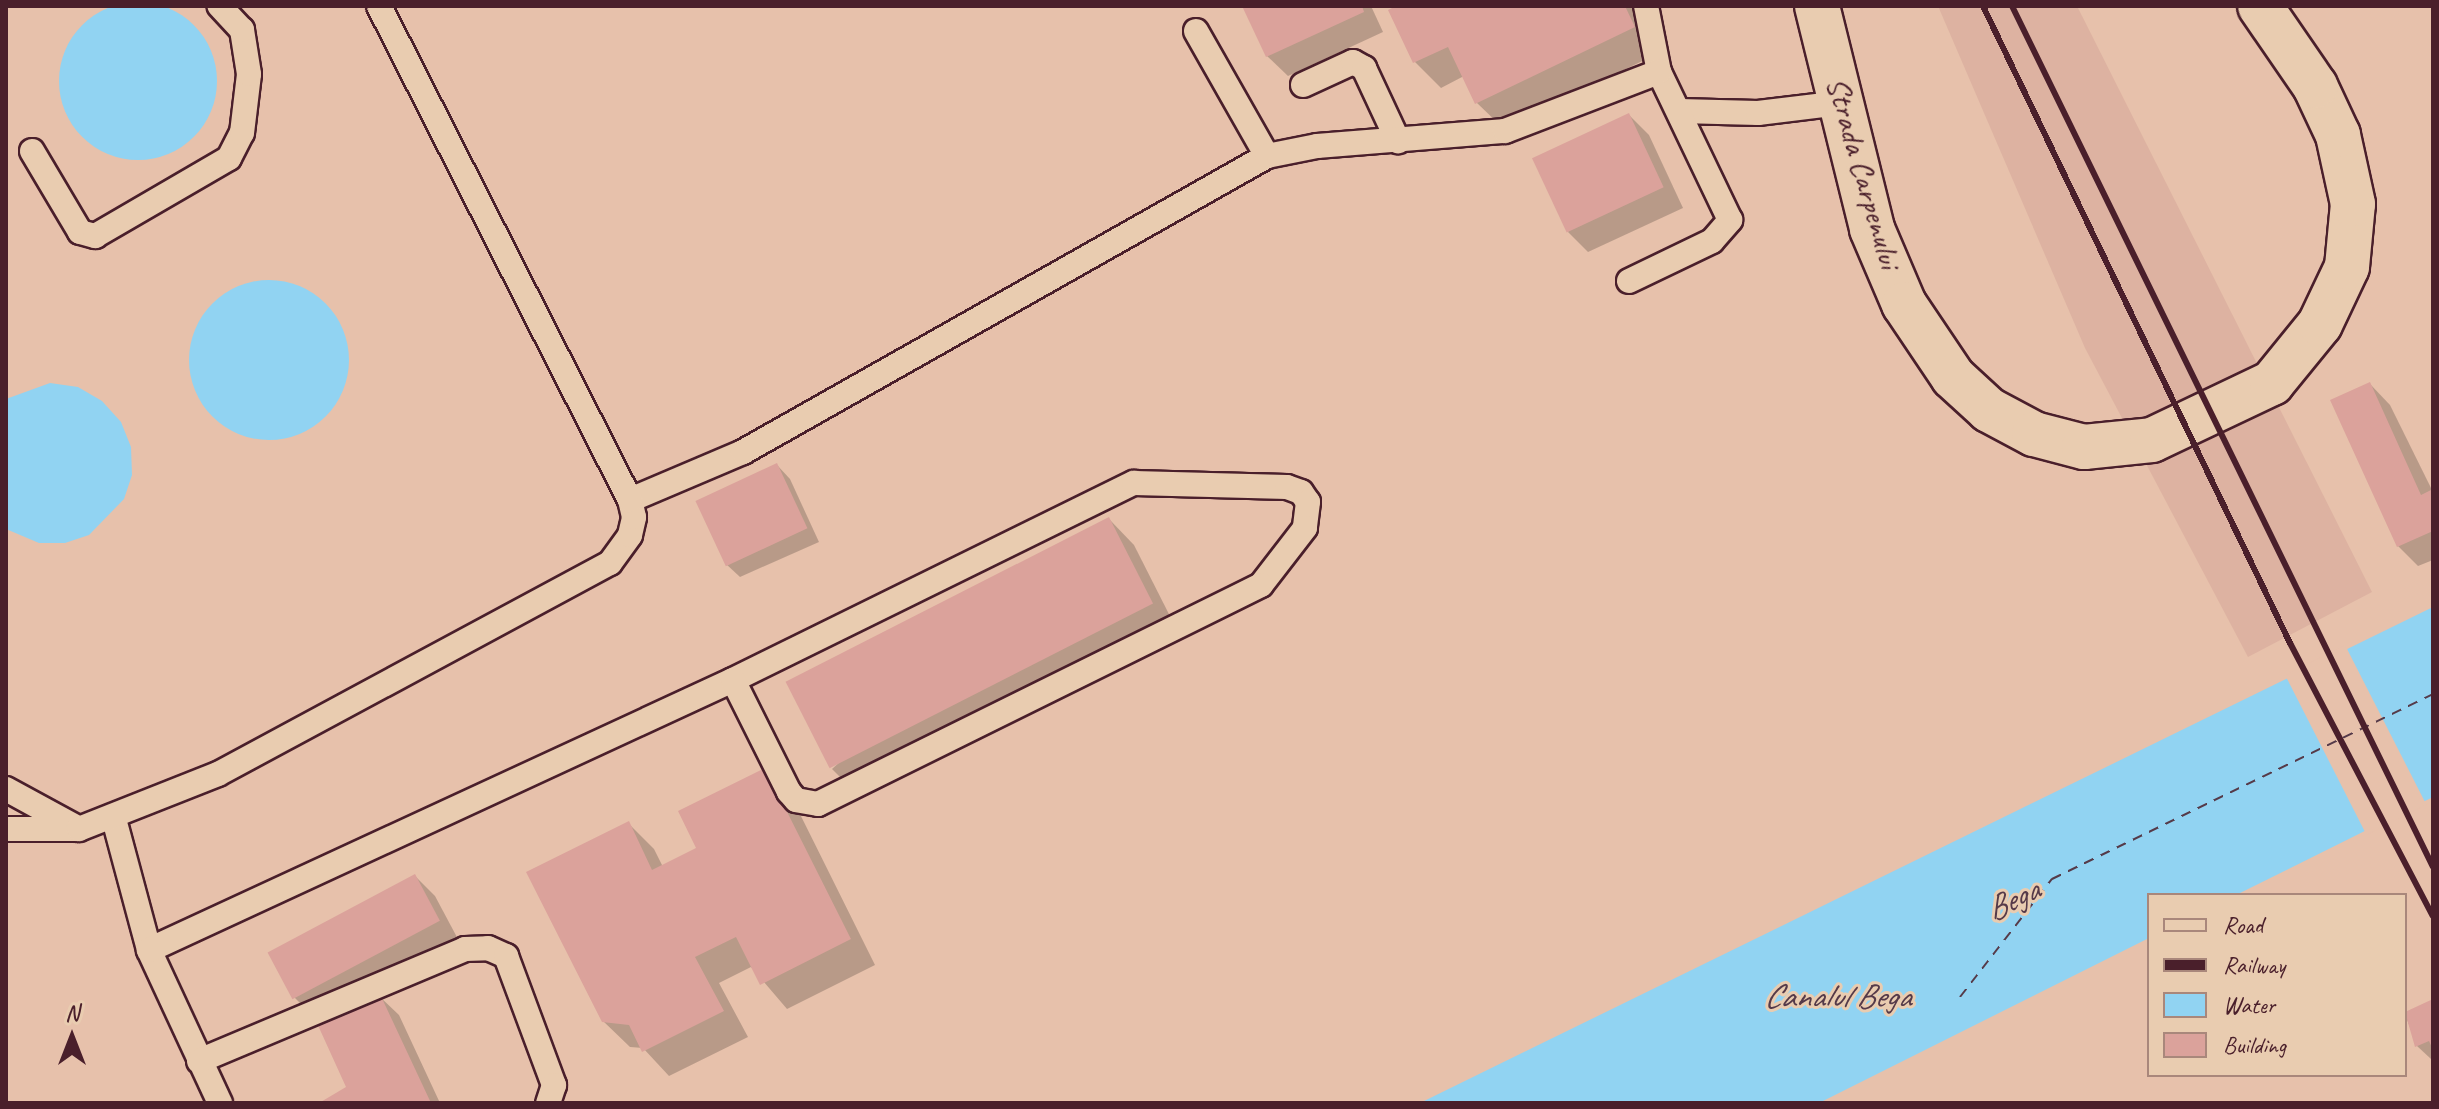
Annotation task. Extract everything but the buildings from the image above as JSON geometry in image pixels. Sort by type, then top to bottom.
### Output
[{"type":"street","name":"Strada Carpenului","points":[[1817,6],[1872,229],[1904,304],[1953,377],[1989,410],[2034,434],[2084,447],[2152,440],[2211,413],[2286,371],[2331,306],[2353,248],[2351,183],[2338,135],[2315,86],[2260,6]]},
{"type":"lane","points":[[32,151],[80,232],[95,236],[229,158],[242,133],[249,74],[242,30],[220,6]]},
{"type":"lane","points":[[6,829],[79,829],[114,819],[218,774],[610,563],[630,535],[634,517],[630,500],[379,6]]},
{"type":"lane","points":[[1629,281],[1712,241],[1730,220],[1659,72],[1646,6]]},
{"type":"lane","points":[[1196,31],[1267,156]]},
{"type":"lane","points":[[1303,85],[1340,64],[1353,62],[1364,68],[1398,141]]},
{"type":"lane","points":[[630,500],[743,452],[1267,156],[1317,146],[1505,131],[1659,72]]},
{"type":"lane","points":[[1679,111],[1758,113],[1841,103]]},
{"type":"lane","points":[[149,950],[733,680],[1134,483],[1287,487],[1301,492],[1308,502],[1305,528],[1261,585],[818,804],[796,800],[789,792],[733,680]]},
{"type":"lane","points":[[6,789],[79,829]]},
{"type":"lane","points":[[114,819],[149,950],[220,1103]]},
{"type":"lane","points":[[199,1061],[465,949],[488,948],[506,956],[554,1085],[548,1103]]},
{"type":"shaded area","points":[[1938,6],[2077,6],[2372,592],[2248,657],[2085,348]]},
{"type":"water","points":[[138,2],[168,8],[194,25],[211,51],[217,81],[211,111],[194,137],[168,154],[138,160],[108,154],[82,137],[65,111],[59,81],[65,51],[82,25],[108,8]]},
{"type":"water","points":[[269,280],[300,286],[325,304],[343,329],[349,360],[343,391],[325,416],[300,434],[269,440],[238,434],[213,416],[195,391],[189,360],[195,329],[213,304],[238,286]]},
{"type":"water","points":[[50,383],[78,387],[102,401],[121,422],[131,447],[132,475],[124,499],[89,535],[65,543],[39,543],[6,529],[6,399]]},
{"type":"water","name":"Canalul Bega","points":[[2433,607],[2433,797],[2240,893],[2147,893],[2147,939],[1819,1103],[1420,1103]]},
{"type":"pier","points":[[2345,645],[2426,804],[2367,835],[2285,675]]},
{"type":"ferry route","points":[[1960,997],[2052,879],[2433,694]]},
{"type":"railway","points":[[1983,6],[2290,643],[2433,916]]},
{"type":"railway","points":[[2012,6],[2433,867]]},
{"type":"water label","name":"Bega","points":[[2012,899]]}]
